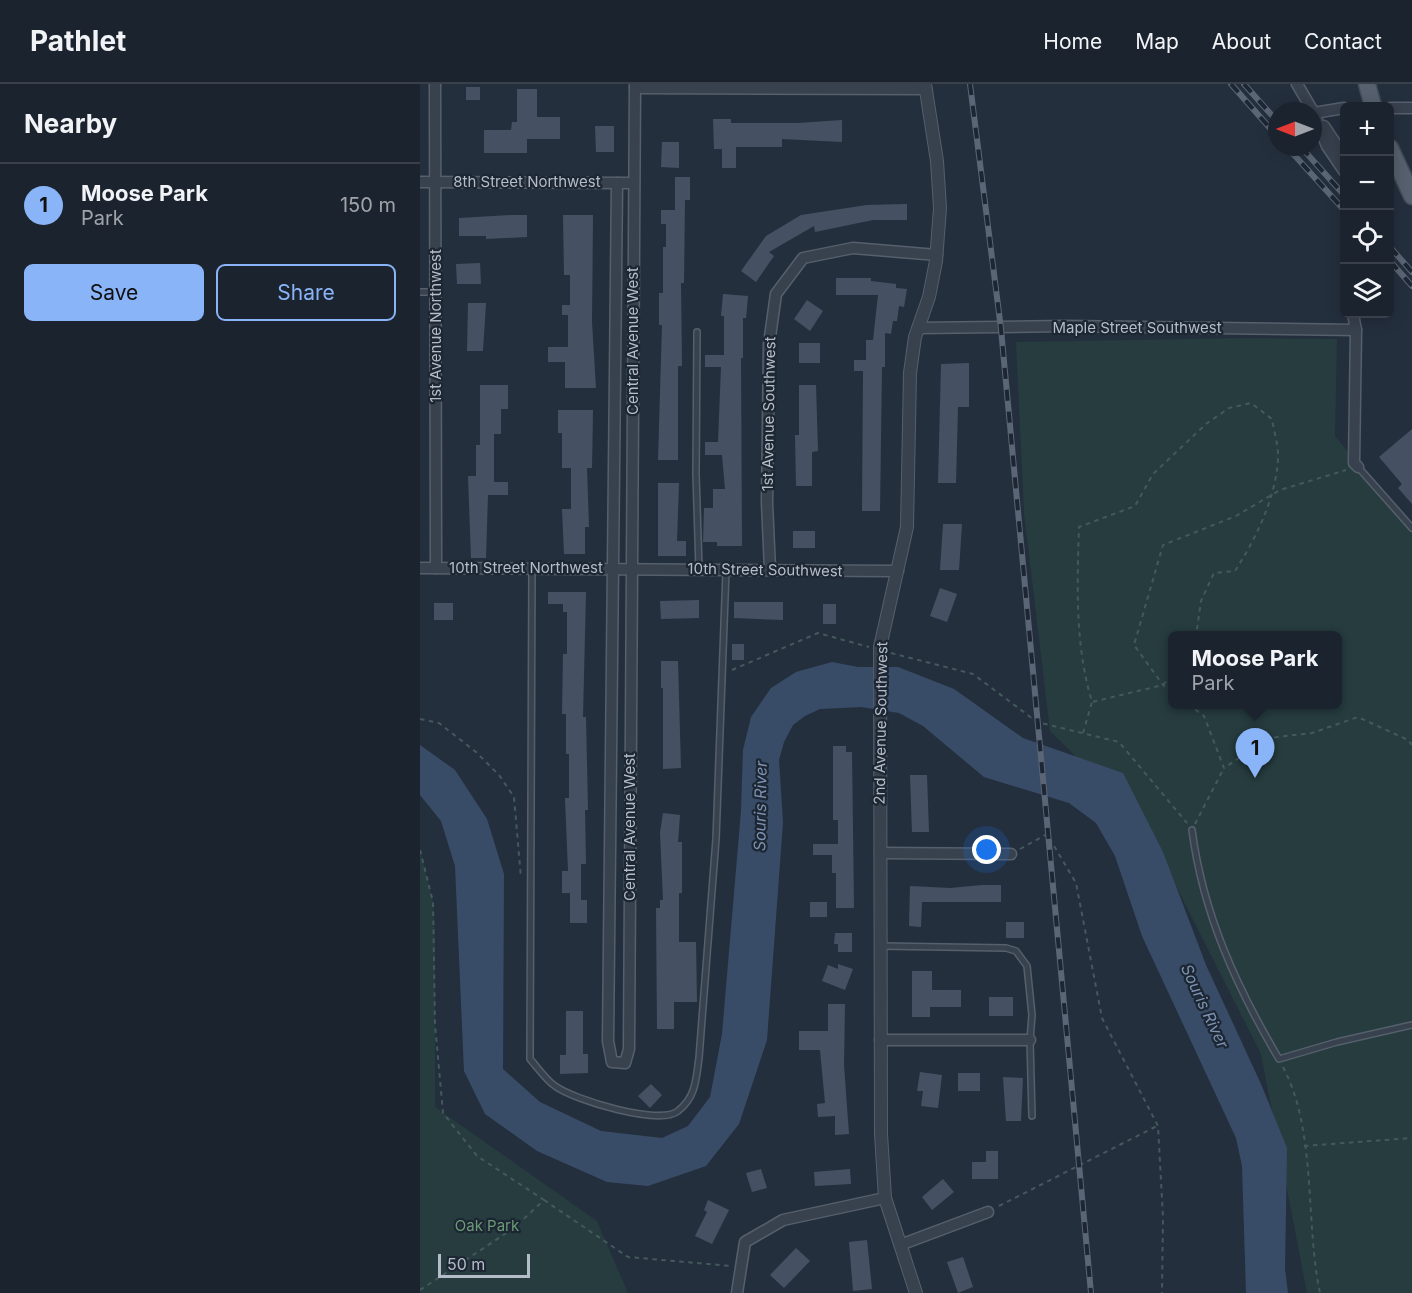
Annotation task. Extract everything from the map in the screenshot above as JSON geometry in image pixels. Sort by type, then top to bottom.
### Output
[{"type":"main road","points":[[1368,84],[1372,102]]},
{"type":"main road","points":[[1393,156],[1412,196]]},
{"type":"street","name":"1st Avenue Northwest","points":[[435,84],[436,568]]},
{"type":"street","points":[[1297,84],[1308,102]]},
{"type":"street","points":[[634,86],[926,86]]},
{"type":"street","name":"Central Avenue West","points":[[614,568],[608,1041],[612,1062],[625,1063],[629,1049],[634,86]]},
{"type":"street","name":"2nd Avenue Southwest","points":[[916,1293],[885,1198],[880,1040],[882,732],[880,647],[885,616],[898,571],[907,527],[910,373],[918,328],[928,297],[937,255],[940,208],[937,161],[926,86]]},
{"type":"street","points":[[1394,108],[1412,108]]},
{"type":"street","points":[[1322,112],[1340,109]]},
{"type":"street","points":[[1322,124],[1340,150]]},
{"type":"street","points":[[1322,133],[1327,146],[1340,165]]},
{"type":"street","name":"8th Street Northwest","points":[[420,182],[634,183]]},
{"type":"street","points":[[614,568],[617,183]]},
{"type":"street","name":"1st Avenue Southwest","points":[[770,569],[767,504],[769,344],[776,294],[803,258],[853,248],[937,255]]},
{"type":"street","points":[[1354,318],[1356,330],[1354,463],[1358,467]]},
{"type":"street","points":[[1356,330],[1359,318]]},
{"type":"street","name":"Maple Street Southwest","points":[[918,328],[1065,326],[1356,330]]},
{"type":"street","name":"10th Street Northwest","points":[[420,568],[632,569]]},
{"type":"street","name":"10th Street Southwest","points":[[632,569],[898,571]]},
{"type":"street","points":[[880,853],[1011,854]]},
{"type":"street","points":[[880,1040],[1030,1040]]},
{"type":"street","points":[[737,1293],[745,1242],[783,1220],[885,1198]]},
{"type":"street","points":[[900,1245],[988,1212]]},
{"type":"lane","points":[[420,292],[436,292]]},
{"type":"lane","points":[[697,332],[696,474],[699,569]]},
{"type":"lane","points":[[1358,467],[1412,528]]},
{"type":"lane","points":[[532,568],[531,1059],[555,1087],[594,1102],[658,1117],[677,1113],[695,1092],[716,839],[726,569]]},
{"type":"lane","points":[[1192,830],[1197,870],[1210,917],[1255,1018],[1279,1059],[1337,1042],[1412,1025]]},
{"type":"lane","points":[[880,946],[985,946],[1016,951],[1027,966],[1032,1015],[1030,1040],[1032,1116]]},
{"type":"path","points":[[1083,733],[1092,702],[1083,671],[1077,581],[1078,527],[1135,506],[1153,474],[1206,424],[1228,408],[1251,403],[1272,419],[1279,459],[1271,495],[1254,542],[1235,571],[1214,573],[1201,601],[1197,631]]},
{"type":"path","points":[[1168,688],[1134,645],[1163,545],[1236,516],[1271,495],[1358,467]]},
{"type":"path","points":[[723,674],[818,633],[867,647],[880,647],[893,654],[973,674],[1037,722],[1119,742],[1192,830],[1224,768],[1269,738],[1312,733],[1358,717],[1408,740],[1412,745]]},
{"type":"path","points":[[1092,702],[1163,685],[1168,680]]},
{"type":"path","points":[[1194,709],[1204,716],[1224,768]]},
{"type":"path","points":[[420,719],[439,723],[476,752],[499,775],[514,797],[522,885]]},
{"type":"path","points":[[1011,854],[1047,834],[1076,883],[1102,1018],[1158,1126],[1163,1218],[1162,1293]]},
{"type":"path","points":[[420,850],[433,902],[435,1024],[443,1113],[477,1155],[628,1257],[741,1267]]},
{"type":"path","points":[[1279,1059],[1294,1087],[1304,1146],[1320,1293]]},
{"type":"path","points":[[988,1212],[1158,1126]]},
{"type":"path","points":[[1304,1146],[1412,1138]]},
{"type":"path","points":[[420,1290],[514,1228],[544,1200]]},
{"type":"green space","points":[[1246,338],[1337,339],[1335,436],[1412,530],[1412,1293],[1307,1293],[1261,1054],[1145,825],[1050,731],[1024,513],[1016,342]]},
{"type":"green space","name":"Oak Park","points":[[420,850],[433,902],[435,931],[435,1107],[597,1221],[628,1293],[420,1293]]},
{"type":"water","name":"Souris River","points":[[832,662],[858,667],[898,667],[954,689],[1023,738],[1123,773],[1163,852],[1206,965],[1261,1084],[1287,1148],[1285,1269],[1288,1293],[1246,1293],[1242,1166],[1236,1138],[1142,936],[1115,856],[1096,823],[1069,803],[984,777],[923,726],[899,713],[861,707],[820,709],[793,725],[784,742],[779,760],[783,822],[767,1040],[739,1124],[706,1166],[648,1186],[607,1182],[537,1151],[485,1114],[464,1071],[455,866],[441,821],[420,795],[420,745],[455,770],[487,819],[504,874],[503,1069],[540,1102],[601,1131],[662,1138],[688,1126],[710,1097],[722,1034],[741,811],[743,750],[751,717],[771,688],[796,672]]},
{"type":"building","points":[[466,87],[480,87],[480,100],[466,100]]},
{"type":"building","points":[[517,89],[537,89],[537,117],[560,117],[560,139],[527,139],[527,153],[484,153],[484,130],[511,130],[512,122],[517,122]]},
{"type":"building","points":[[713,119],[731,119],[731,123],[798,123],[842,120],[842,142],[782,139],[782,147],[736,147],[736,168],[722,168],[722,149],[714,149]]},
{"type":"building","points":[[595,126],[614,126],[614,152],[596,152]]},
{"type":"building","points":[[662,142],[679,142],[679,168],[661,167]]},
{"type":"building","points":[[675,177],[690,177],[690,200],[685,200],[684,283],[681,283],[682,366],[678,366],[678,460],[658,460],[662,325],[659,325],[659,293],[663,293],[663,247],[666,247],[666,224],[661,224],[661,210],[675,210]]},
{"type":"building","points":[[907,204],[907,220],[873,220],[815,232],[814,226],[769,252],[774,256],[756,282],[741,271],[766,236],[801,215],[867,205]]},
{"type":"building","points":[[527,215],[527,237],[486,239],[486,236],[459,236],[459,218]]},
{"type":"building","points":[[563,215],[593,215],[592,322],[596,388],[565,388],[565,362],[548,362],[548,347],[568,347],[568,315],[562,315],[562,305],[570,305],[570,275],[564,275]]},
{"type":"building","points":[[480,263],[481,284],[457,284],[456,264]]},
{"type":"building","points":[[836,278],[871,278],[871,281],[896,284],[896,288],[907,289],[904,307],[899,306],[897,321],[893,321],[891,334],[885,333],[885,367],[882,367],[880,511],[862,511],[863,371],[854,371],[854,360],[866,360],[866,340],[873,340],[878,295],[836,295]]},
{"type":"building","points":[[723,294],[748,296],[746,318],[743,318],[743,358],[741,358],[742,546],[717,546],[717,542],[703,542],[704,508],[713,508],[713,489],[725,489],[722,455],[705,455],[705,442],[718,442],[721,367],[705,367],[705,355],[724,355],[724,316],[721,316]]},
{"type":"building","points":[[807,300],[823,311],[810,331],[794,319]]},
{"type":"building","points":[[468,303],[486,303],[483,351],[467,351]]},
{"type":"building","points":[[799,343],[820,343],[820,363],[799,363]]},
{"type":"building","points":[[969,363],[969,407],[958,407],[956,483],[938,483],[941,364]]},
{"type":"building","points":[[480,385],[508,385],[508,409],[501,409],[501,434],[494,434],[494,482],[508,482],[508,495],[488,495],[486,558],[471,558],[468,476],[476,476],[476,445],[480,445]]},
{"type":"building","points":[[799,385],[816,385],[818,451],[812,452],[812,486],[796,486],[795,435],[799,435]]},
{"type":"building","points":[[558,410],[593,410],[592,468],[587,468],[589,527],[585,527],[585,554],[564,554],[562,509],[571,509],[571,468],[562,468],[562,433],[558,433]]},
{"type":"building","points":[[1412,429],[1412,504],[1398,488],[1402,484],[1379,457]]},
{"type":"building","points":[[658,483],[679,483],[677,541],[686,541],[686,556],[658,556]]},
{"type":"building","points":[[943,524],[962,524],[959,570],[940,570]]},
{"type":"building","points":[[793,531],[815,531],[815,548],[793,548]]},
{"type":"building","points":[[940,588],[957,594],[947,622],[930,616]]},
{"type":"building","points":[[548,592],[586,592],[583,717],[586,717],[588,810],[585,810],[586,864],[581,864],[581,900],[587,900],[587,923],[570,923],[570,893],[562,893],[562,871],[568,871],[565,798],[569,798],[569,754],[566,754],[566,714],[562,714],[563,654],[567,654],[567,612],[563,612],[563,604],[548,604]]},
{"type":"building","points":[[699,600],[699,618],[661,619],[660,601]]},
{"type":"building","points":[[734,602],[783,602],[783,620],[734,618]]},
{"type":"building","points":[[434,603],[453,603],[453,620],[434,620]]},
{"type":"building","points":[[823,604],[836,604],[836,624],[823,624]]},
{"type":"building","points":[[732,644],[744,644],[744,660],[732,660]]},
{"type":"building","points":[[661,661],[678,661],[681,768],[663,769]]},
{"type":"building","points":[[833,746],[846,746],[846,752],[852,752],[854,908],[836,908],[836,873],[832,873],[832,855],[813,855],[813,844],[838,844],[838,820],[833,820]]},
{"type":"building","points":[[910,775],[927,775],[929,832],[912,832]]},
{"type":"building","points":[[663,813],[680,815],[678,842],[682,842],[682,893],[679,893],[679,942],[696,942],[697,1002],[674,1002],[674,1029],[657,1029],[656,908],[660,908],[660,900],[663,900],[660,833]]},
{"type":"building","points":[[1001,885],[1001,902],[922,902],[921,927],[909,926],[910,886],[950,888]]},
{"type":"building","points":[[810,902],[827,902],[827,917],[810,917]]},
{"type":"building","points":[[1006,922],[1024,922],[1024,938],[1006,938]]},
{"type":"building","points":[[835,933],[852,933],[852,952],[838,952],[838,944],[834,944]]},
{"type":"building","points":[[838,964],[853,969],[845,990],[822,981],[828,965],[838,969]]},
{"type":"building","points":[[912,971],[932,971],[932,990],[961,990],[961,1007],[930,1007],[930,1017],[912,1017]]},
{"type":"building","points":[[989,997],[1013,997],[1013,1016],[989,1016]]},
{"type":"building","points":[[828,1004],[845,1004],[844,1065],[849,1134],[835,1135],[835,1116],[818,1117],[817,1104],[825,1103],[820,1050],[799,1050],[799,1031],[828,1031]]},
{"type":"building","points":[[566,1011],[583,1011],[583,1054],[588,1054],[588,1073],[560,1074],[560,1055],[566,1055]]},
{"type":"building","points":[[920,1072],[942,1075],[938,1108],[921,1106],[923,1091],[917,1091]]},
{"type":"building","points":[[958,1073],[980,1073],[980,1091],[958,1091]]},
{"type":"building","points":[[1003,1077],[1023,1078],[1021,1121],[1006,1121]]},
{"type":"building","points":[[651,1084],[662,1095],[650,1108],[638,1096]]},
{"type":"building","points":[[986,1151],[998,1151],[998,1179],[972,1179],[972,1162],[986,1162]]},
{"type":"building","points":[[761,1169],[767,1188],[752,1192],[746,1173]]},
{"type":"building","points":[[850,1169],[851,1184],[815,1186],[814,1172]]},
{"type":"building","points":[[943,1179],[954,1192],[932,1210],[922,1197]]},
{"type":"building","points":[[708,1200],[729,1210],[712,1244],[695,1236],[707,1212],[704,1210]]},
{"type":"building","points":[[867,1240],[872,1289],[853,1291],[849,1242]]},
{"type":"building","points":[[796,1248],[810,1261],[784,1288],[770,1275]]},
{"type":"building","points":[[963,1257],[973,1287],[958,1293],[947,1262]]},
{"type":"railway","points":[[970,84],[1001,329],[1091,1293]]},
{"type":"railway","points":[[1231,84],[1268,126]]},
{"type":"railway","points":[[1244,84],[1268,111]]},
{"type":"railway","points":[[1295,156],[1340,206]]},
{"type":"railway","points":[[1309,156],[1340,191]]},
{"type":"railway","points":[[1394,252],[1412,272]]},
{"type":"railway","points":[[1393,264],[1412,286]]},
{"type":"place","name":"Moose Park","points":[[1255,778]]}]
